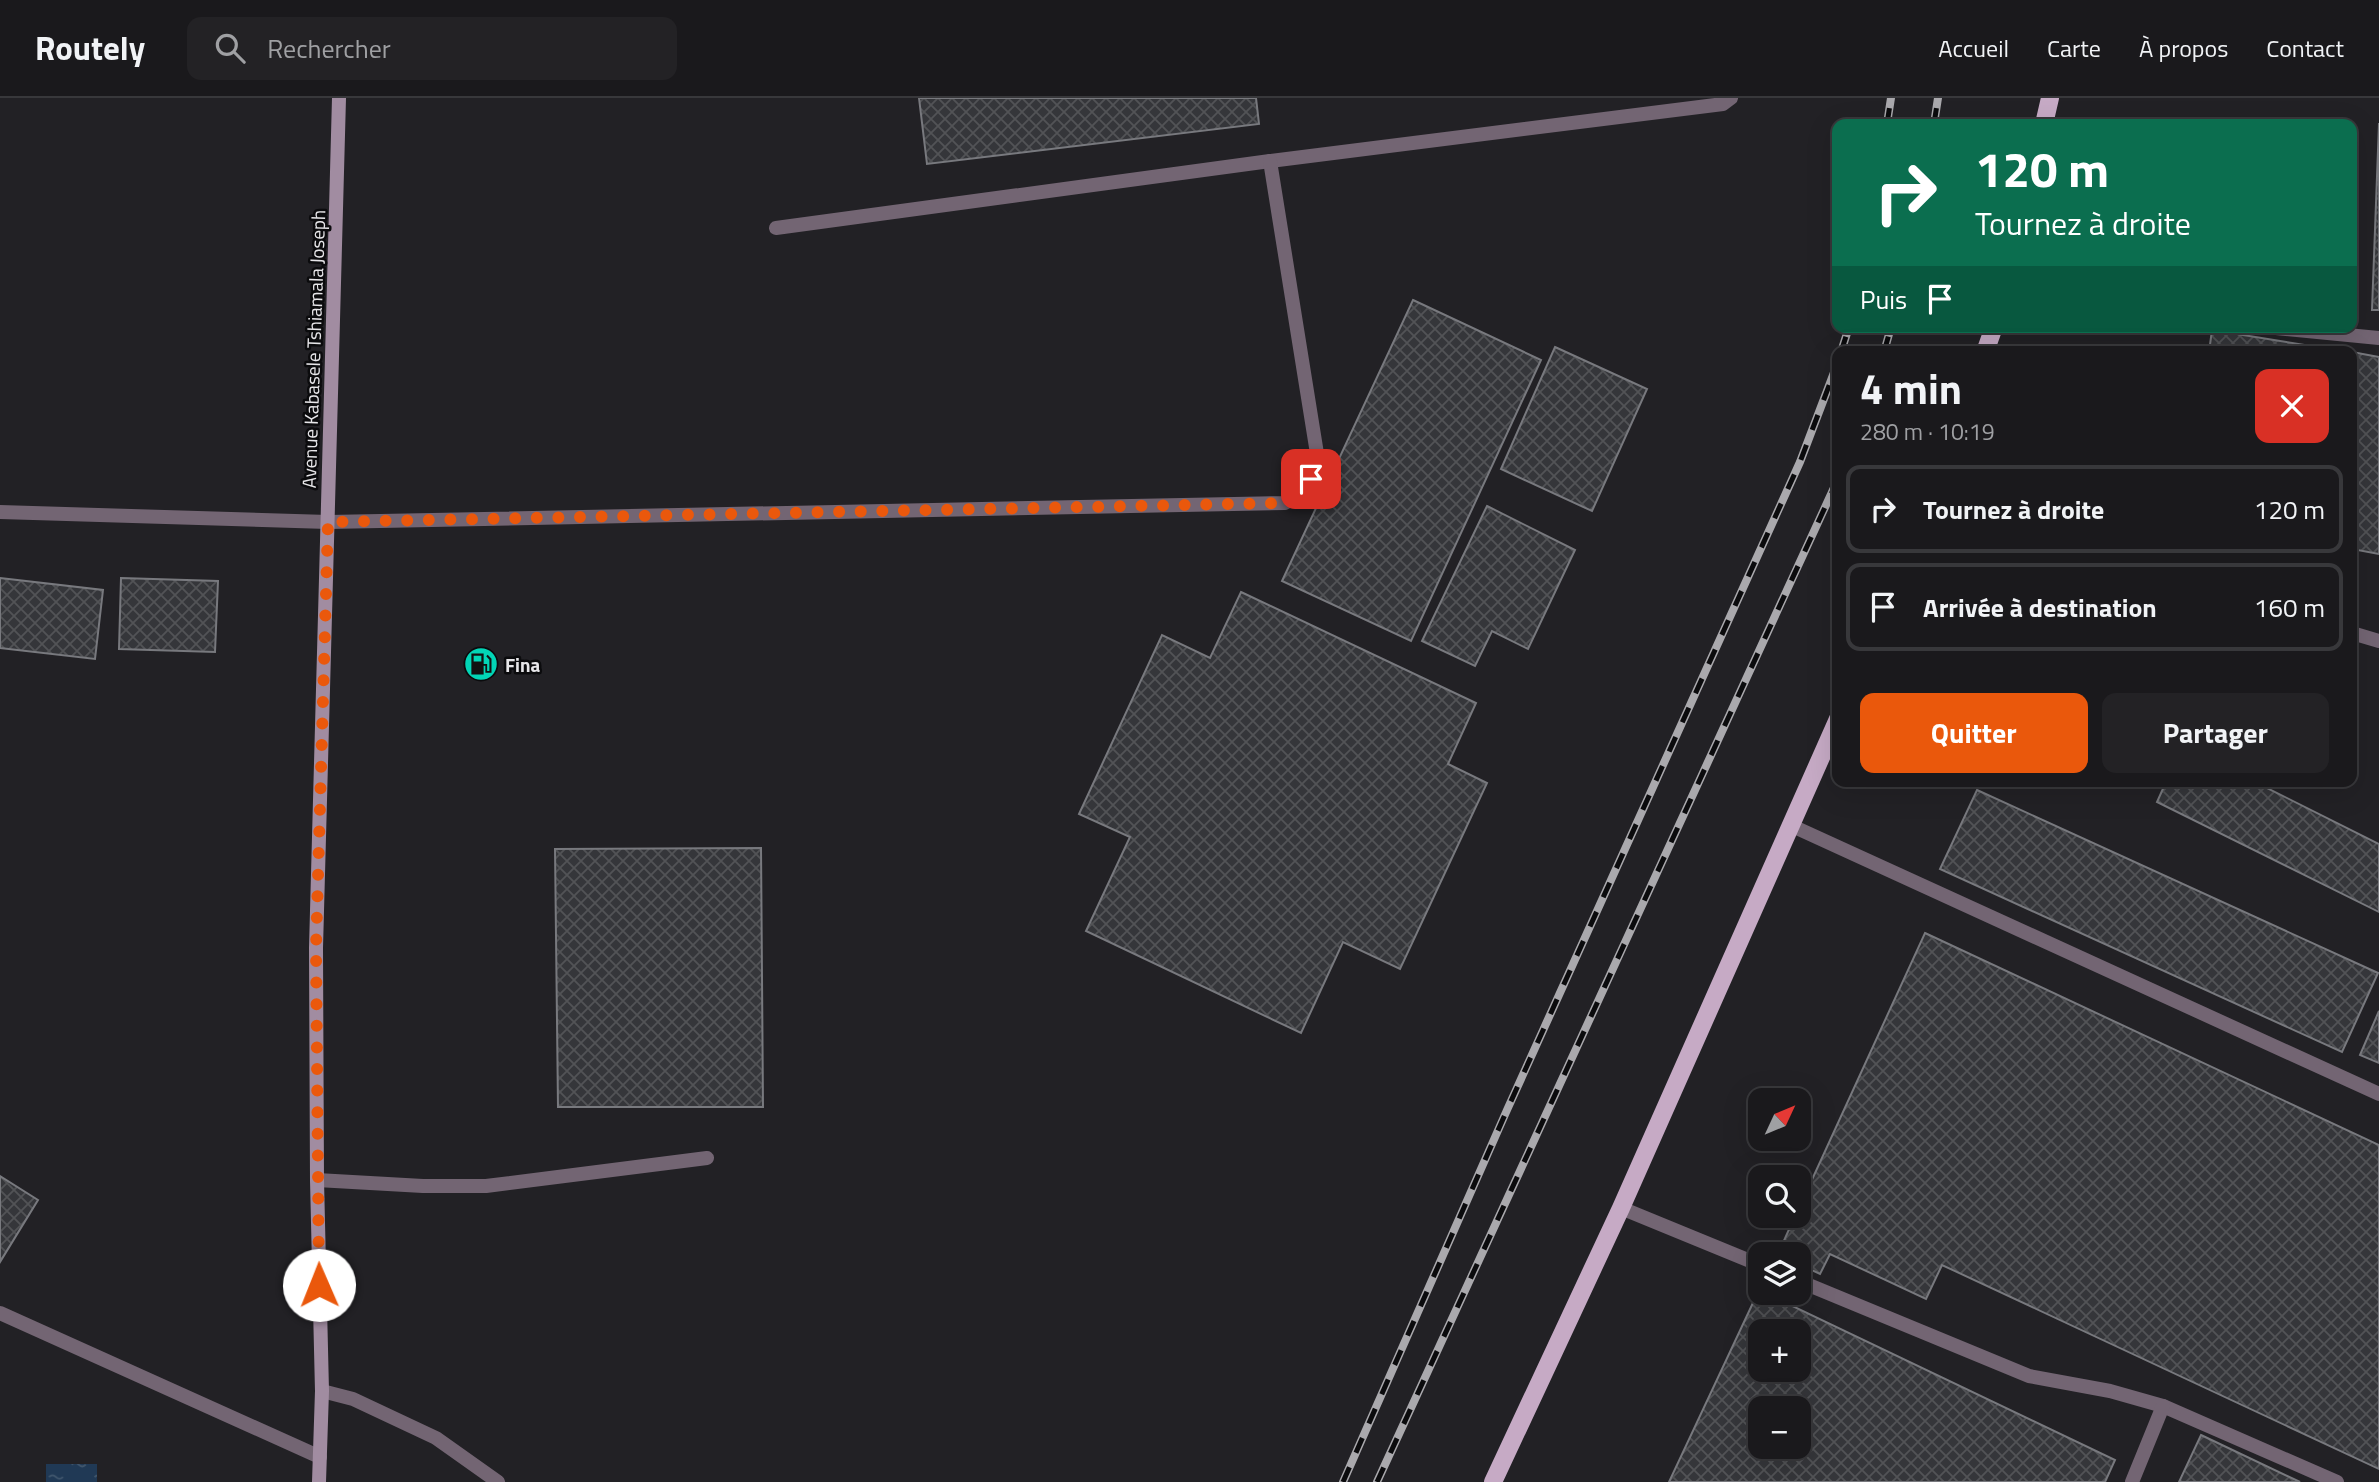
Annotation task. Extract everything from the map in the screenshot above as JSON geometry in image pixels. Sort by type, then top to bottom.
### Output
[{"type":"main road","name":"Avenue Kabasele Tshiamala Joseph","points":[[319,1482],[322,1391],[317,1180],[316,948],[339,98]]},
{"type":"main road","points":[[2045,119],[2050,98]]},
{"type":"main road","points":[[1493,1482],[1621,1208],[1790,825],[1832,741]]},
{"type":"street","points":[[776,228],[1270,161],[1723,104],[1731,98]]},
{"type":"street","points":[[0,512],[328,522],[1284,503],[1304,492],[1319,466],[1270,161]]},
{"type":"street","points":[[2328,333],[2379,338]]},
{"type":"street","points":[[2357,634],[2379,641]]},
{"type":"street","points":[[1790,825],[2379,1094]]},
{"type":"street","points":[[317,1180],[423,1186],[486,1186],[707,1158]]},
{"type":"street","points":[[1621,1208],[1748,1260]]},
{"type":"street","points":[[1811,1286],[2029,1376],[2110,1391],[2163,1406],[2337,1482]]},
{"type":"street","points":[[0,1313],[320,1457]]},
{"type":"street","points":[[322,1391],[354,1399],[436,1438],[498,1482]]},
{"type":"street","points":[[2132,1482],[2163,1406]]},
{"type":"water","points":[[46,1464],[97,1464],[97,1482],[46,1482]]},
{"type":"building","points":[[919,98],[1256,98],[1259,124],[927,164]]},
{"type":"building","points":[[2379,123],[2379,310],[2372,310]]},
{"type":"building","points":[[1413,300],[1541,360],[1411,641],[1282,581]]},
{"type":"building","points":[[2212,333],[2231,333],[2311,346],[2210,346]]},
{"type":"building","points":[[1555,347],[1647,389],[1592,511],[1501,469]]},
{"type":"building","points":[[2357,353],[2379,357],[2379,554],[2357,550]]},
{"type":"building","points":[[1487,506],[1575,550],[1528,649],[1492,631],[1475,666],[1422,641]]},
{"type":"building","points":[[0,578],[103,590],[95,659],[0,648]]},
{"type":"building","points":[[121,578],[218,581],[215,652],[119,649]]},
{"type":"building","points":[[1241,592],[1476,703],[1448,764],[1487,783],[1400,969],[1343,942],[1301,1033],[1086,931],[1130,837],[1079,814],[1162,635],[1210,658]]},
{"type":"building","points":[[2164,787],[2265,787],[2379,844],[2379,912],[2157,802]]},
{"type":"building","points":[[1977,790],[2378,973],[2342,1052],[1940,869]]},
{"type":"building","points":[[761,848],[763,1107],[558,1107],[555,849]]},
{"type":"building","points":[[1925,933],[2379,1145],[2379,1469],[1942,1265],[1926,1299],[1830,1254],[1820,1274],[1811,1270],[1811,1242],[1783,1242],[1790,1228],[1811,1228],[1811,1182]]},
{"type":"building","points":[[2379,1011],[2379,1063],[2360,1055]]},
{"type":"building","points":[[0,1176],[38,1200],[0,1262]]},
{"type":"building","points":[[1752,1305],[1790,1305],[2115,1460],[2105,1482],[1669,1482]]},
{"type":"building","points":[[2201,1435],[2300,1482],[2179,1482]]},
{"type":"railway","points":[[1888,119],[1891,98]]},
{"type":"railway","points":[[1935,119],[1938,98]]},
{"type":"railway","points":[[1843,346],[1847,333]]},
{"type":"railway","points":[[1886,346],[1889,333]]},
{"type":"railway","points":[[1343,1482],[1507,1110],[1800,462],[1832,378]]},
{"type":"railway","points":[[1377,1482],[1832,492]]},
{"type":"place","name":"Fina","points":[[481,664]]},
{"type":"route","points":[[319,1285],[316,948],[328,522],[1284,503],[1304,492],[1311,479]]}]
